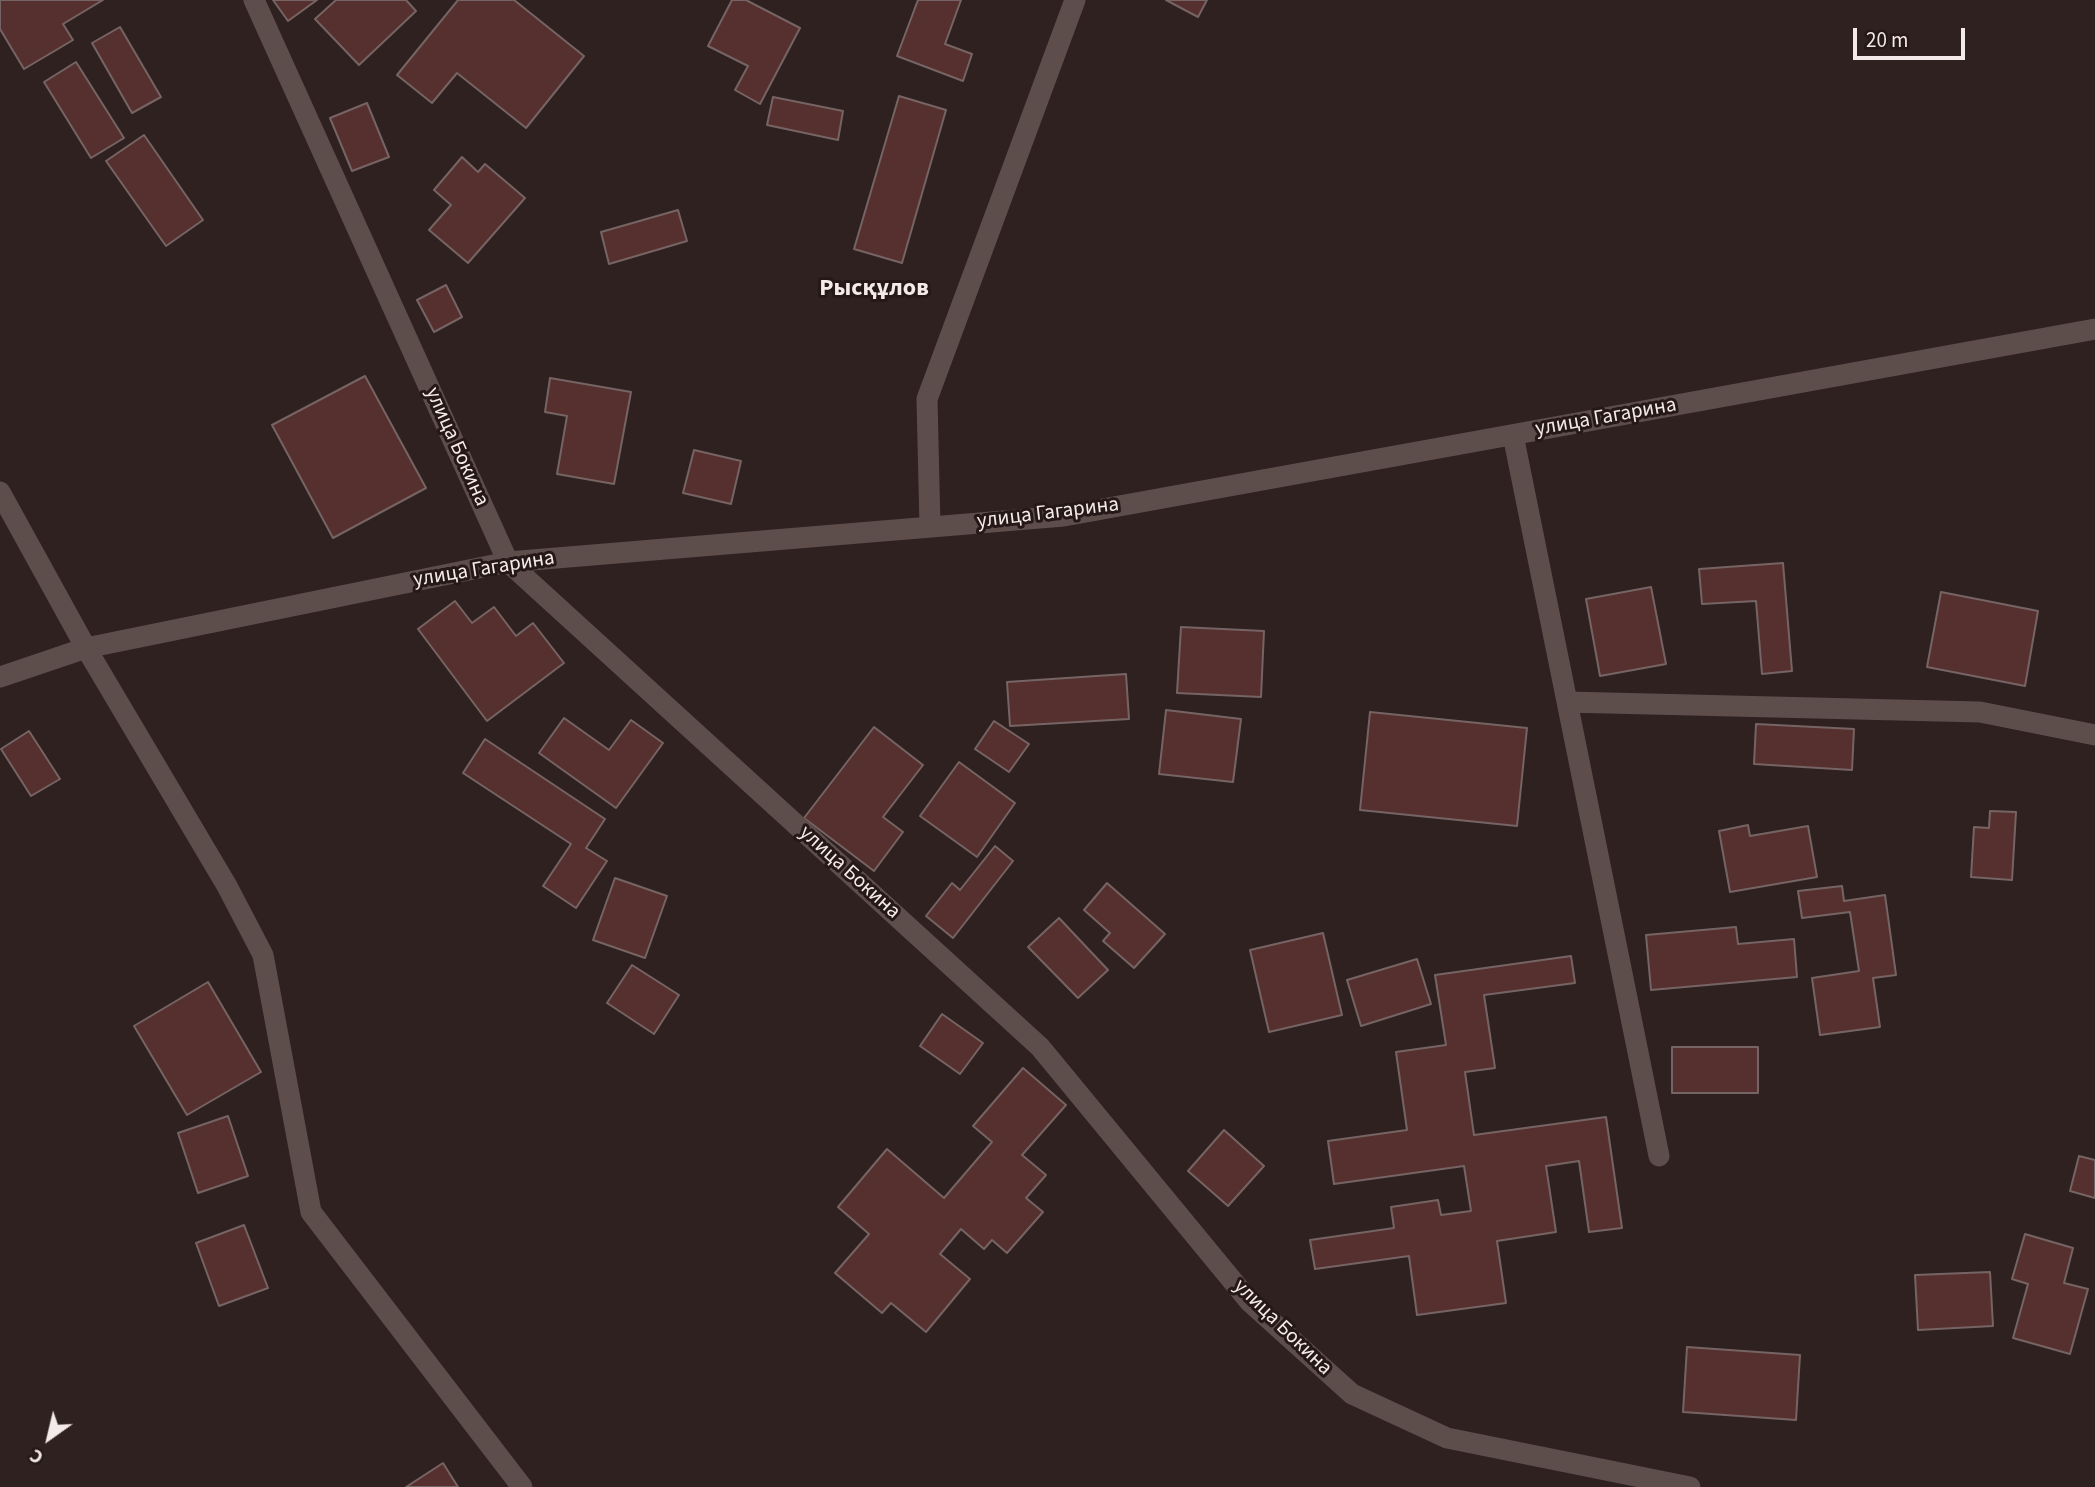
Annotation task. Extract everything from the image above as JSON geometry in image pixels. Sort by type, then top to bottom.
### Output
[{"type":"street","name":"улица Бокина","points":[[254,0],[508,562],[1040,1047],[1250,1302],[1352,1394],[1447,1438],[1690,1487]]},
{"type":"street","points":[[930,527],[927,399],[1075,0]]},
{"type":"street","name":"улица Гагарина","points":[[0,677],[86,648],[508,562],[1064,516],[2095,329]]},
{"type":"street","points":[[1513,435],[1659,1156]]},
{"type":"street","points":[[0,492],[86,648],[227,886],[263,955],[311,1213],[522,1487]]},
{"type":"street","points":[[1567,702],[1980,712],[2095,735]]},
{"type":"building","points":[[0,0],[103,0],[63,24],[73,40],[24,69],[0,29]]},
{"type":"building","points":[[273,0],[317,0],[288,21]]},
{"type":"building","points":[[336,0],[406,0],[416,11],[359,65],[315,19]]},
{"type":"building","points":[[458,0],[514,0],[584,56],[526,128],[457,73],[432,103],[397,75]]},
{"type":"building","points":[[732,0],[746,0],[800,28],[760,104],[735,90],[748,66],[708,46]]},
{"type":"building","points":[[918,0],[961,0],[945,44],[972,54],[963,81],[897,56]]},
{"type":"building","points":[[1166,0],[1207,0],[1198,17]]},
{"type":"building","points":[[120,27],[161,97],[132,113],[92,43]]},
{"type":"building","points":[[76,62],[124,138],[91,158],[44,82]]},
{"type":"building","points":[[899,96],[946,110],[902,263],[854,249]]},
{"type":"building","points":[[773,97],[843,111],[838,140],[767,125]]},
{"type":"building","points":[[367,103],[389,157],[352,171],[330,118]]},
{"type":"building","points":[[144,135],[203,220],[166,246],[106,161]]},
{"type":"building","points":[[462,157],[478,172],[485,164],[525,198],[468,263],[429,230],[451,205],[434,190]]},
{"type":"building","points":[[678,210],[687,241],[609,264],[601,232]]},
{"type":"building","points":[[446,285],[462,317],[434,332],[417,300]]},
{"type":"building","points":[[365,376],[426,488],[333,538],[272,425]]},
{"type":"building","points":[[550,378],[631,392],[614,484],[557,474],[567,416],[545,412]]},
{"type":"building","points":[[694,450],[741,461],[731,504],[683,493]]},
{"type":"building","points":[[1783,563],[1792,671],[1762,674],[1756,601],[1702,604],[1699,569]]},
{"type":"building","points":[[1651,587],[1666,664],[1600,676],[1586,599]]},
{"type":"building","points":[[1941,592],[2038,611],[2025,686],[1927,667]]},
{"type":"building","points":[[455,601],[472,623],[494,607],[516,636],[533,623],[564,663],[487,721],[418,629]]},
{"type":"building","points":[[1181,627],[1264,631],[1261,697],[1177,693]]},
{"type":"building","points":[[1126,674],[1129,719],[1010,726],[1007,682]]},
{"type":"building","points":[[1166,710],[1241,719],[1233,782],[1159,774]]},
{"type":"building","points":[[1370,712],[1527,728],[1517,826],[1360,810]]},
{"type":"building","points":[[564,718],[609,750],[631,720],[663,743],[616,808],[539,753]]},
{"type":"building","points":[[994,721],[1029,744],[1009,772],[975,749]]},
{"type":"building","points":[[1756,724],[1854,729],[1852,770],[1754,764]]},
{"type":"building","points":[[874,727],[923,765],[883,817],[903,832],[874,871],[804,818]]},
{"type":"building","points":[[29,731],[60,779],[31,796],[1,749]]},
{"type":"building","points":[[485,739],[605,819],[586,848],[607,861],[576,908],[543,886],[571,844],[463,773]]},
{"type":"building","points":[[959,762],[1015,803],[977,857],[920,816]]},
{"type":"building","points":[[1990,811],[2016,812],[2012,880],[1971,877],[1974,827],[1989,828]]},
{"type":"building","points":[[1748,825],[1750,836],[1808,826],[1817,877],[1730,892],[1719,831]]},
{"type":"building","points":[[995,846],[1013,861],[953,938],[926,916],[952,883],[960,890]]},
{"type":"building","points":[[615,878],[667,896],[645,958],[593,940]]},
{"type":"building","points":[[1107,883],[1165,934],[1134,968],[1103,941],[1110,933],[1084,910]]},
{"type":"building","points":[[1842,886],[1844,901],[1885,895],[1896,975],[1873,978],[1880,1027],[1820,1035],[1812,978],[1859,971],[1850,912],[1802,918],[1798,891]]},
{"type":"building","points":[[1059,918],[1108,970],[1078,998],[1028,947]]},
{"type":"building","points":[[1736,927],[1738,944],[1794,939],[1797,977],[1651,990],[1646,935]]},
{"type":"building","points":[[1323,933],[1342,1015],[1269,1032],[1250,950]]},
{"type":"building","points":[[1571,956],[1575,983],[1484,995],[1495,1068],[1465,1072],[1474,1135],[1606,1117],[1622,1228],[1589,1232],[1579,1161],[1546,1166],[1556,1232],[1497,1241],[1506,1303],[1417,1315],[1409,1256],[1315,1269],[1310,1240],[1394,1228],[1391,1207],[1438,1200],[1441,1215],[1471,1211],[1464,1166],[1334,1184],[1328,1141],[1407,1130],[1396,1052],[1446,1045],[1435,975]]},
{"type":"building","points":[[1417,959],[1431,1004],[1361,1026],[1347,980]]},
{"type":"building","points":[[632,965],[679,995],[654,1034],[607,1003]]},
{"type":"building","points":[[208,982],[261,1072],[187,1115],[134,1026]]},
{"type":"building","points":[[942,1014],[983,1043],[960,1074],[920,1046]]},
{"type":"building","points":[[1672,1047],[1758,1047],[1758,1093],[1672,1093]]},
{"type":"building","points":[[1023,1068],[1066,1105],[1022,1155],[1046,1175],[1026,1198],[1043,1212],[1007,1253],[992,1240],[984,1249],[961,1229],[940,1254],[970,1279],[926,1332],[891,1303],[882,1313],[835,1273],[869,1234],[838,1207],[887,1149],[944,1198],[992,1142],[973,1126]]},
{"type":"building","points":[[228,1116],[248,1176],[198,1193],[178,1133]]},
{"type":"building","points":[[1224,1130],[1264,1166],[1228,1206],[1188,1171]]},
{"type":"building","points":[[2079,1156],[2095,1160],[2095,1198],[2070,1191]]},
{"type":"building","points":[[244,1225],[268,1288],[219,1306],[196,1243]]},
{"type":"building","points":[[2025,1234],[2073,1248],[2064,1283],[2088,1289],[2070,1354],[2013,1338],[2028,1284],[2012,1279]]},
{"type":"building","points":[[1990,1272],[1993,1326],[1918,1330],[1915,1275]]},
{"type":"building","points":[[1687,1347],[1800,1355],[1796,1420],[1683,1412]]},
{"type":"building","points":[[443,1463],[458,1487],[406,1487]]},
{"type":"district","name":"Рысқұлов","points":[[874,290]]}]
